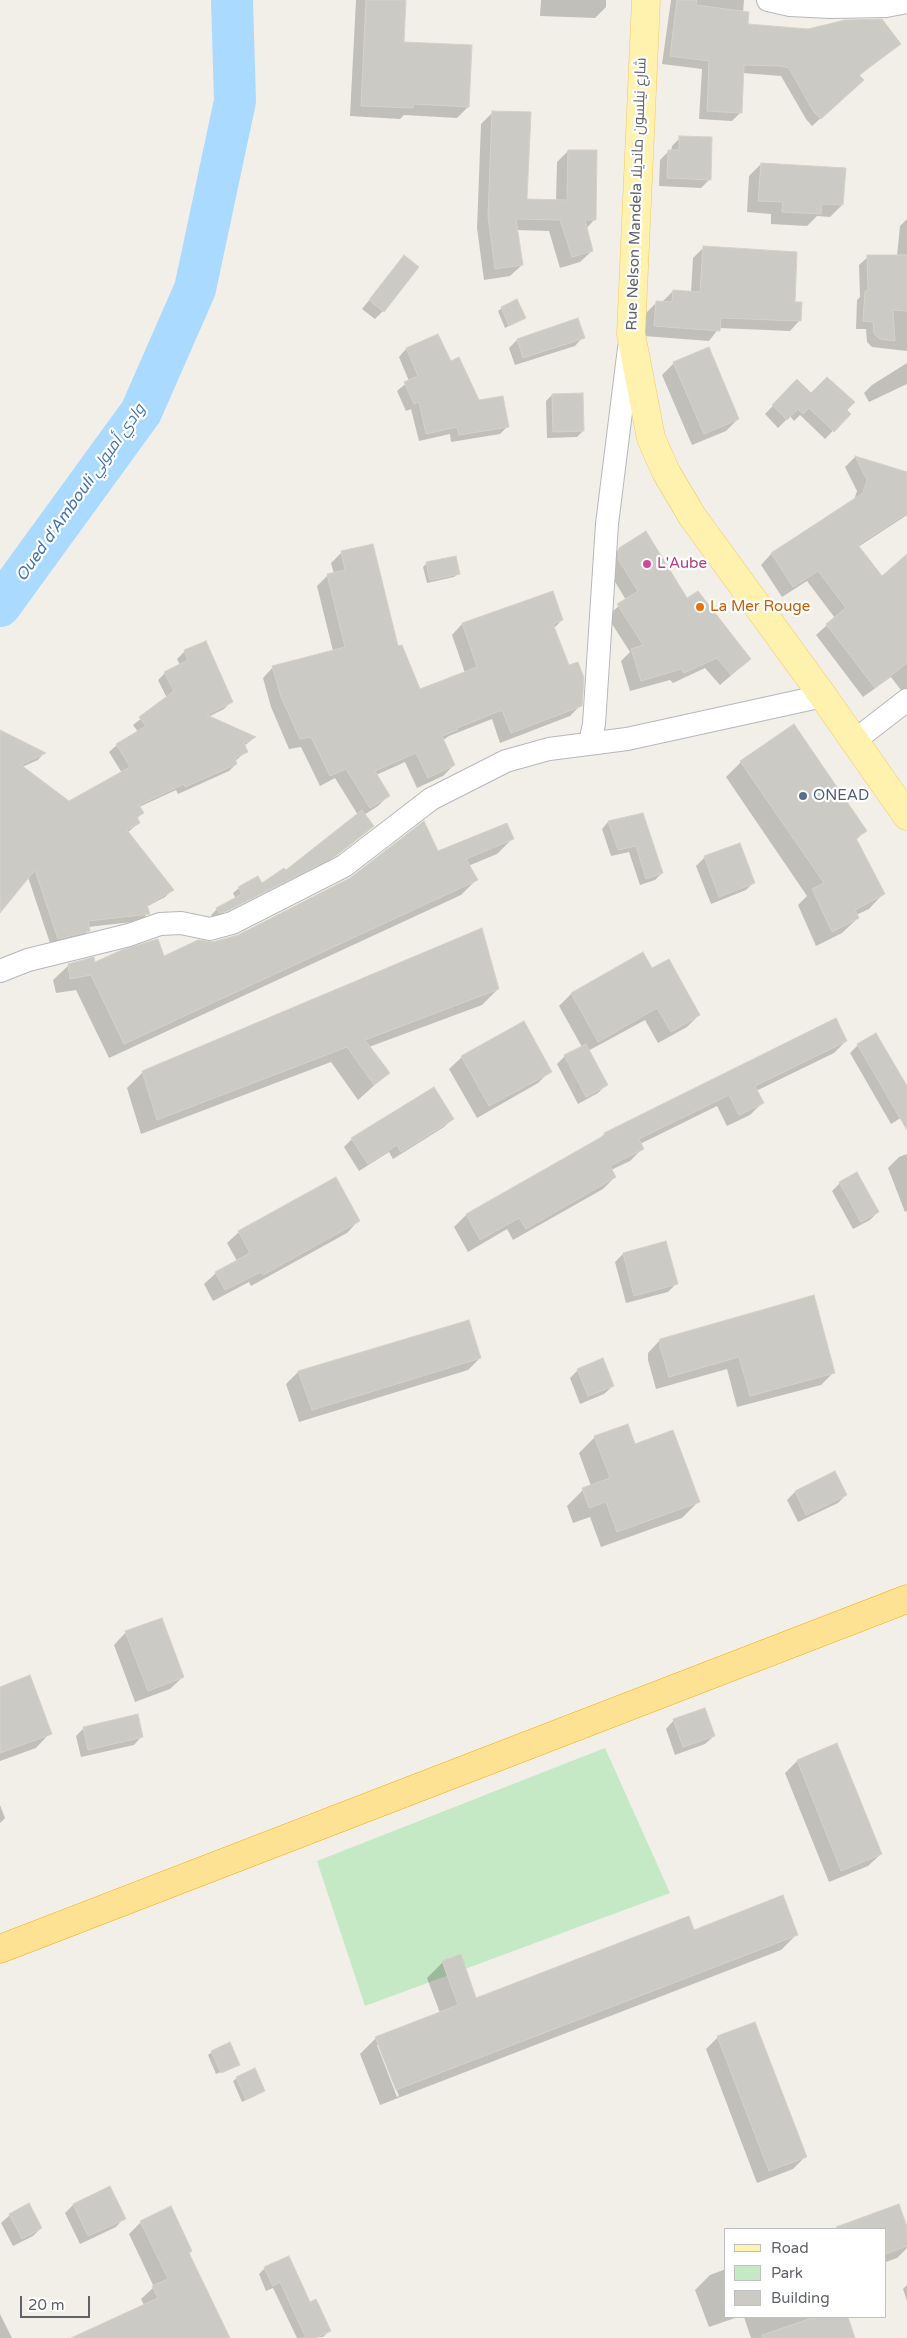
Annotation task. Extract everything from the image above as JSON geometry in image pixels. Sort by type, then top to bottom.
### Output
[{"type":"highway","points":[[0,1949],[907,1599]]},
{"type":"main road","name":"Rue Nelson Mandela شارع نيلسون مانديلا","points":[[646,0],[631,334],[651,438],[666,472],[692,516],[824,696],[907,816]]},
{"type":"street","points":[[768,0],[790,4],[830,7],[886,6],[907,2]]},
{"type":"street","points":[[590,743],[594,724],[607,524],[631,334]]},
{"type":"street","points":[[0,972],[28,960],[128,935],[160,924],[181,923],[210,929],[232,923],[344,866],[432,799],[506,761],[549,749],[627,739],[824,696]]},
{"type":"street","points":[[854,740],[907,700]]},
{"type":"green space","points":[[605,1748],[670,1893],[365,2006],[317,1861]]},
{"type":"building","points":[[366,0],[406,0],[404,42],[472,45],[469,107],[413,104],[413,108],[361,106]]},
{"type":"building","points":[[677,0],[697,0],[696,5],[749,12],[748,24],[808,29],[845,20],[882,19],[901,44],[859,75],[864,80],[821,119],[813,111],[789,68],[780,66],[744,65],[742,113],[707,111],[709,61],[670,56]]},
{"type":"building","points":[[492,111],[531,112],[527,199],[567,200],[568,150],[597,150],[596,220],[585,220],[593,251],[572,257],[560,220],[516,219],[523,265],[495,269],[488,216]]},
{"type":"building","points":[[679,136],[712,137],[711,180],[667,178],[668,150],[679,150]]},
{"type":"building","points":[[761,163],[846,168],[843,205],[822,204],[821,214],[782,212],[783,202],[758,201]]},
{"type":"building","points":[[703,246],[797,252],[795,302],[802,302],[801,321],[721,318],[720,331],[654,326],[656,301],[672,302],[673,290],[700,292]]},
{"type":"building","points":[[404,255],[419,267],[384,312],[369,300]]},
{"type":"building","points":[[867,255],[907,255],[907,311],[893,310],[895,341],[880,339],[874,334],[873,322],[863,321],[865,291],[868,291]]},
{"type":"building","points":[[517,299],[526,318],[509,326],[501,307]]},
{"type":"building","points":[[578,318],[585,338],[523,358],[517,339]]},
{"type":"building","points":[[438,334],[451,361],[459,357],[479,400],[503,396],[509,427],[459,435],[457,427],[426,434],[419,402],[414,404],[404,382],[418,376],[406,348]]},
{"type":"building","points":[[709,347],[739,419],[704,434],[673,362]]},
{"type":"building","points":[[827,377],[855,402],[847,410],[851,414],[834,432],[809,408],[803,414],[798,409],[787,420],[772,405],[797,379],[811,393]]},
{"type":"building","points":[[583,393],[584,431],[553,432],[552,394]]},
{"type":"building","points":[[855,456],[907,472],[907,513],[858,545],[882,576],[907,554],[907,663],[875,688],[826,624],[846,608],[818,571],[793,587],[771,553],[863,493],[867,480]]},
{"type":"building","points":[[646,531],[687,598],[698,591],[751,659],[731,675],[717,658],[684,673],[681,669],[641,681],[631,649],[643,645],[617,604],[638,591],[618,559],[619,548]]},
{"type":"building","points":[[373,544],[398,646],[402,645],[420,689],[477,667],[462,623],[553,591],[563,620],[553,624],[569,665],[578,662],[584,678],[582,706],[511,733],[502,710],[457,728],[457,730],[442,736],[455,765],[428,778],[416,753],[375,771],[390,796],[370,808],[346,769],[330,776],[311,737],[300,739],[281,697],[272,666],[345,647],[327,574],[345,570],[341,551]]},
{"type":"building","points":[[456,556],[460,574],[430,580],[426,562]]},
{"type":"building","points":[[206,641],[233,702],[207,715],[256,737],[244,743],[248,752],[235,758],[237,764],[185,787],[184,784],[139,805],[144,813],[137,817],[140,823],[127,830],[174,890],[147,905],[150,914],[88,921],[90,931],[58,939],[35,870],[0,913],[0,730],[46,753],[21,765],[69,801],[130,767],[116,744],[146,726],[139,717],[174,691],[164,672],[188,660],[184,650]]},
{"type":"building","name":"ONEAD","points":[[794,724],[867,831],[856,838],[885,894],[855,910],[859,918],[832,932],[812,889],[824,883],[740,761]]},
{"type":"building","points":[[362,810],[374,826],[337,855],[227,911],[219,913],[216,908],[242,894],[238,887],[258,876],[262,883],[284,868],[286,870]]},
{"type":"building","points":[[643,813],[663,873],[646,879],[636,846],[618,850],[608,821]]},
{"type":"building","points":[[424,821],[438,851],[507,823],[514,839],[466,859],[478,880],[124,1044],[91,975],[70,979],[68,964],[94,957],[95,962],[122,950],[158,939],[164,956],[198,940],[213,942],[238,935],[350,878]]},
{"type":"building","points":[[740,843],[755,883],[719,897],[704,856]]},
{"type":"building","points":[[482,928],[499,989],[365,1040],[390,1073],[374,1085],[347,1047],[157,1120],[142,1071]]},
{"type":"building","points":[[643,952],[652,968],[669,959],[700,1015],[671,1032],[657,1008],[598,1042],[571,993]]},
{"type":"building","points":[[836,1018],[847,1041],[755,1086],[764,1103],[739,1115],[729,1095],[639,1139],[644,1149],[610,1166],[616,1177],[526,1229],[519,1218],[480,1240],[466,1214],[605,1135],[604,1133]]},
{"type":"building","points":[[524,1021],[552,1072],[489,1106],[461,1056]]},
{"type":"building","points":[[876,1033],[907,1086],[907,1130],[857,1044]]},
{"type":"building","points":[[586,1044],[608,1085],[586,1097],[564,1055]]},
{"type":"building","points":[[434,1087],[454,1119],[401,1152],[397,1145],[368,1164],[351,1138]]},
{"type":"building","points":[[857,1172],[879,1212],[861,1222],[839,1182]]},
{"type":"building","points":[[336,1177],[360,1221],[263,1275],[261,1272],[225,1290],[215,1272],[250,1253],[238,1231]]},
{"type":"building","points":[[666,1241],[678,1284],[634,1296],[623,1253]]},
{"type":"building","points":[[814,1295],[835,1373],[750,1396],[739,1357],[669,1377],[660,1347],[660,1339]]},
{"type":"building","points":[[469,1320],[481,1358],[312,1410],[298,1371]]},
{"type":"building","points":[[603,1358],[614,1386],[588,1396],[577,1369]]},
{"type":"building","points":[[628,1424],[635,1444],[673,1430],[700,1502],[617,1532],[606,1502],[589,1508],[582,1488],[610,1478],[594,1436]]},
{"type":"building","points":[[835,1471],[847,1495],[806,1515],[795,1491]]},
{"type":"building","points":[[162,1618],[184,1677],[148,1691],[125,1631]]},
{"type":"building","points":[[30,1675],[52,1734],[0,1753],[0,1687]]},
{"type":"building","points":[[705,1708],[715,1736],[683,1747],[673,1719]]},
{"type":"building","points":[[138,1714],[143,1737],[88,1750],[83,1727]]},
{"type":"building","points":[[837,1743],[882,1854],[841,1871],[797,1760]]},
{"type":"building","points":[[783,1895],[798,1935],[396,2090],[375,2037],[458,2005],[442,1961],[461,1954],[476,1998],[689,1916],[694,1930]]},
{"type":"building","points":[[755,2022],[807,2157],[769,2171],[717,2036]]},
{"type":"building","points":[[230,2042],[240,2065],[221,2073],[211,2051]]},
{"type":"building","points":[[255,2068],[265,2091],[246,2100],[236,2077]]},
{"type":"building","points":[[110,2186],[126,2219],[88,2236],[73,2204]]},
{"type":"building","points":[[29,2203],[42,2228],[22,2239],[9,2214]]},
{"type":"building","points":[[899,2204],[907,2227],[907,2246],[887,2254],[887,2228],[836,2227]]},
{"type":"building","points":[[171,2206],[192,2251],[189,2253],[230,2338],[71,2338],[158,2298],[152,2286],[168,2279],[140,2221]]},
{"type":"building","points":[[289,2256],[310,2302],[316,2299],[331,2331],[315,2338],[306,2338],[280,2282],[273,2286],[264,2267]]},
{"type":"building","points":[[812,2318],[848,2318],[855,2338],[763,2338],[762,2335]]},
{"type":"waterway","name":"Oued d'Ambouli وادي أمبولي","points":[[0,606],[141,412],[195,289],[235,101],[232,0]]},
{"type":"place","name":"L'Aube","points":[[647,564]]},
{"type":"place","name":"La Mer Rouge","points":[[700,607]]},
{"type":"place","name":"ONEAD","points":[[803,796]]}]
